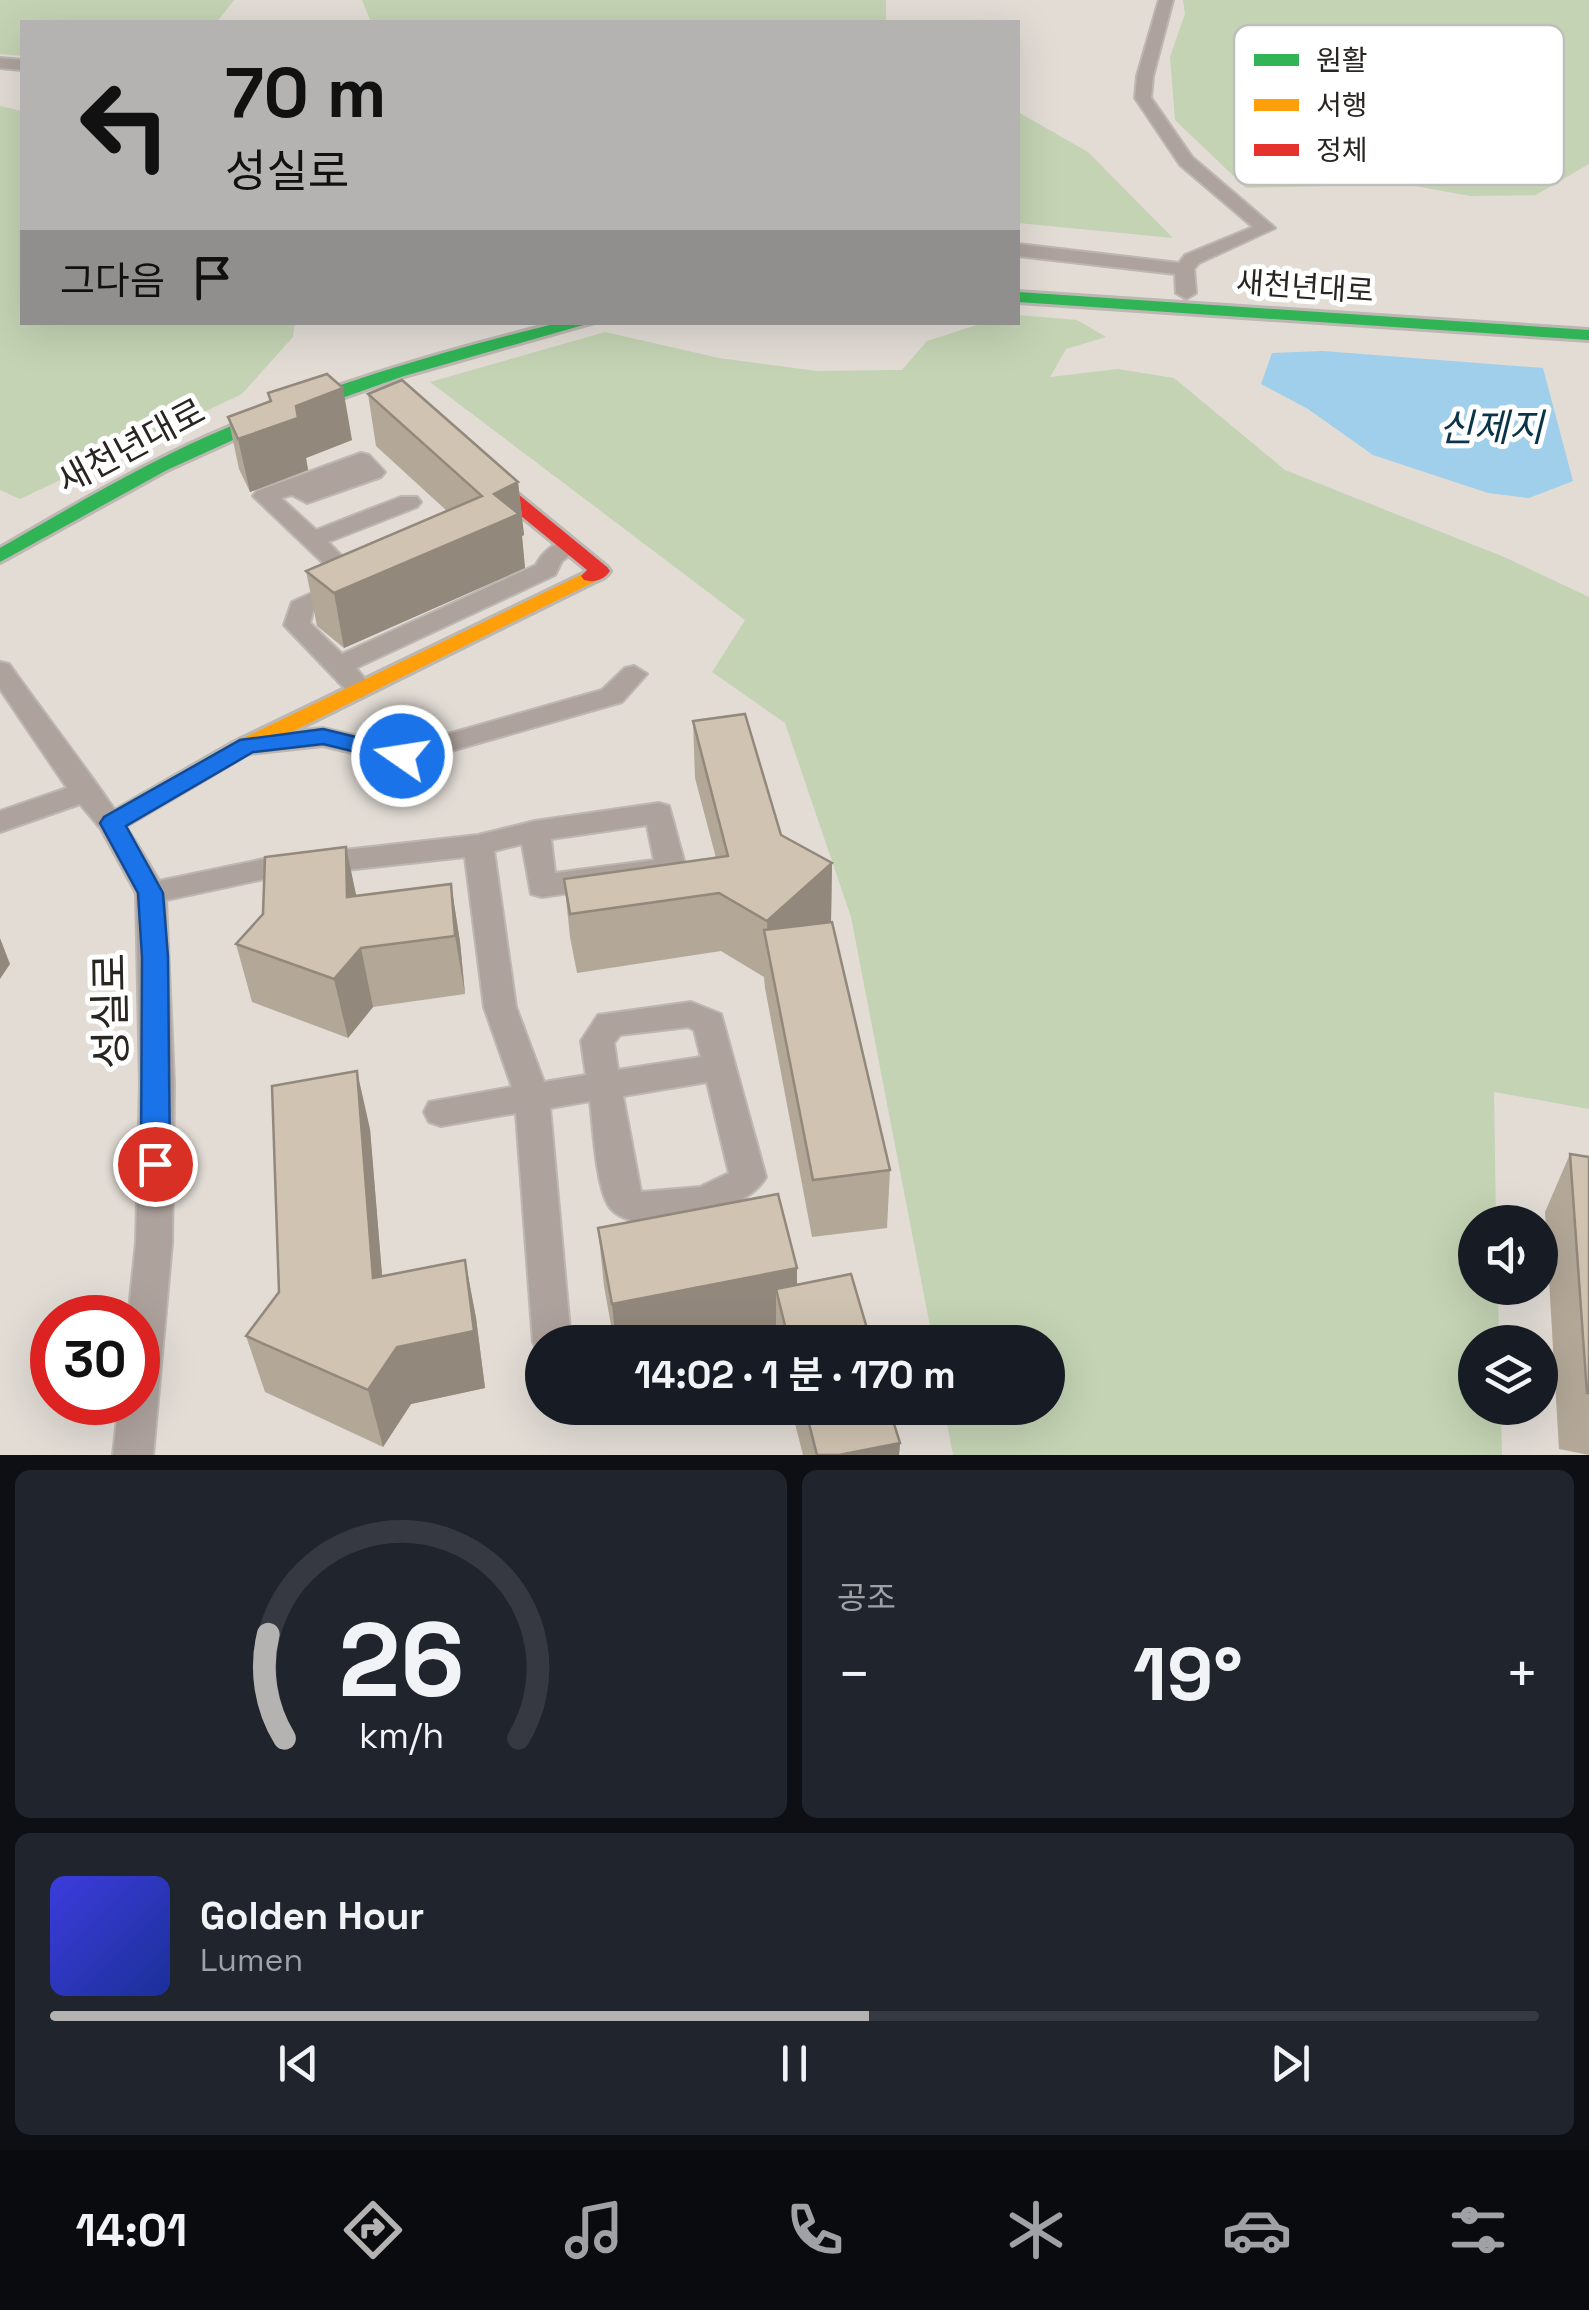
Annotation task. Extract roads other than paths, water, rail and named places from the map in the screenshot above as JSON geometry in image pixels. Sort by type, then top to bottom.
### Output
[{"type":"main road","name":"새천년대로","points":[[1020,281],[1073,293],[1349,312],[1589,335]]},
{"type":"main road","name":"새천년대로","points":[[1020,297],[1185,281],[1349,312],[1589,316]]},
{"type":"main road","name":"새천년대로","points":[[18,519],[185,432],[292,386],[495,325]]},
{"type":"main road","name":"새천년대로","points":[[0,556],[213,441],[376,388],[450,356],[574,325]]},
{"type":"main road","points":[[112,823],[248,745],[600,571],[462,458]]},
{"type":"street","points":[[1020,250],[1185,281],[1192,260],[1266,228],[1186,162],[1144,98],[1166,0]]},
{"type":"street","points":[[296,486],[266,496],[312,540],[355,571],[347,586],[301,606],[296,625],[361,690]]},
{"type":"street","points":[[312,540],[410,502]]},
{"type":"street","points":[[339,666],[546,570],[552,556],[570,546]]},
{"type":"street","name":"성실로","points":[[0,670],[84,792],[112,823],[151,893],[157,1084],[154,1243],[133,1455]]},
{"type":"street","points":[[248,745],[323,737],[402,756],[612,696],[634,674]]},
{"type":"street","points":[[0,822],[84,792]]},
{"type":"street","points":[[151,893],[264,868],[478,844],[535,831]]},
{"type":"street","points":[[478,844],[500,1007],[532,1096],[551,1325]]},
{"type":"street","points":[[702,1016],[709,1023],[721,1067],[748,1178],[723,1197],[644,1208],[632,1205],[622,1197],[597,1041],[610,1024],[702,1016]]},
{"type":"street","points":[[441,1112],[721,1067]]},
{"type":"water","name":"신제지","points":[[1323,351],[1543,368],[1573,481],[1529,498],[1488,493],[1373,455],[1308,409],[1261,384],[1272,353]]}]
